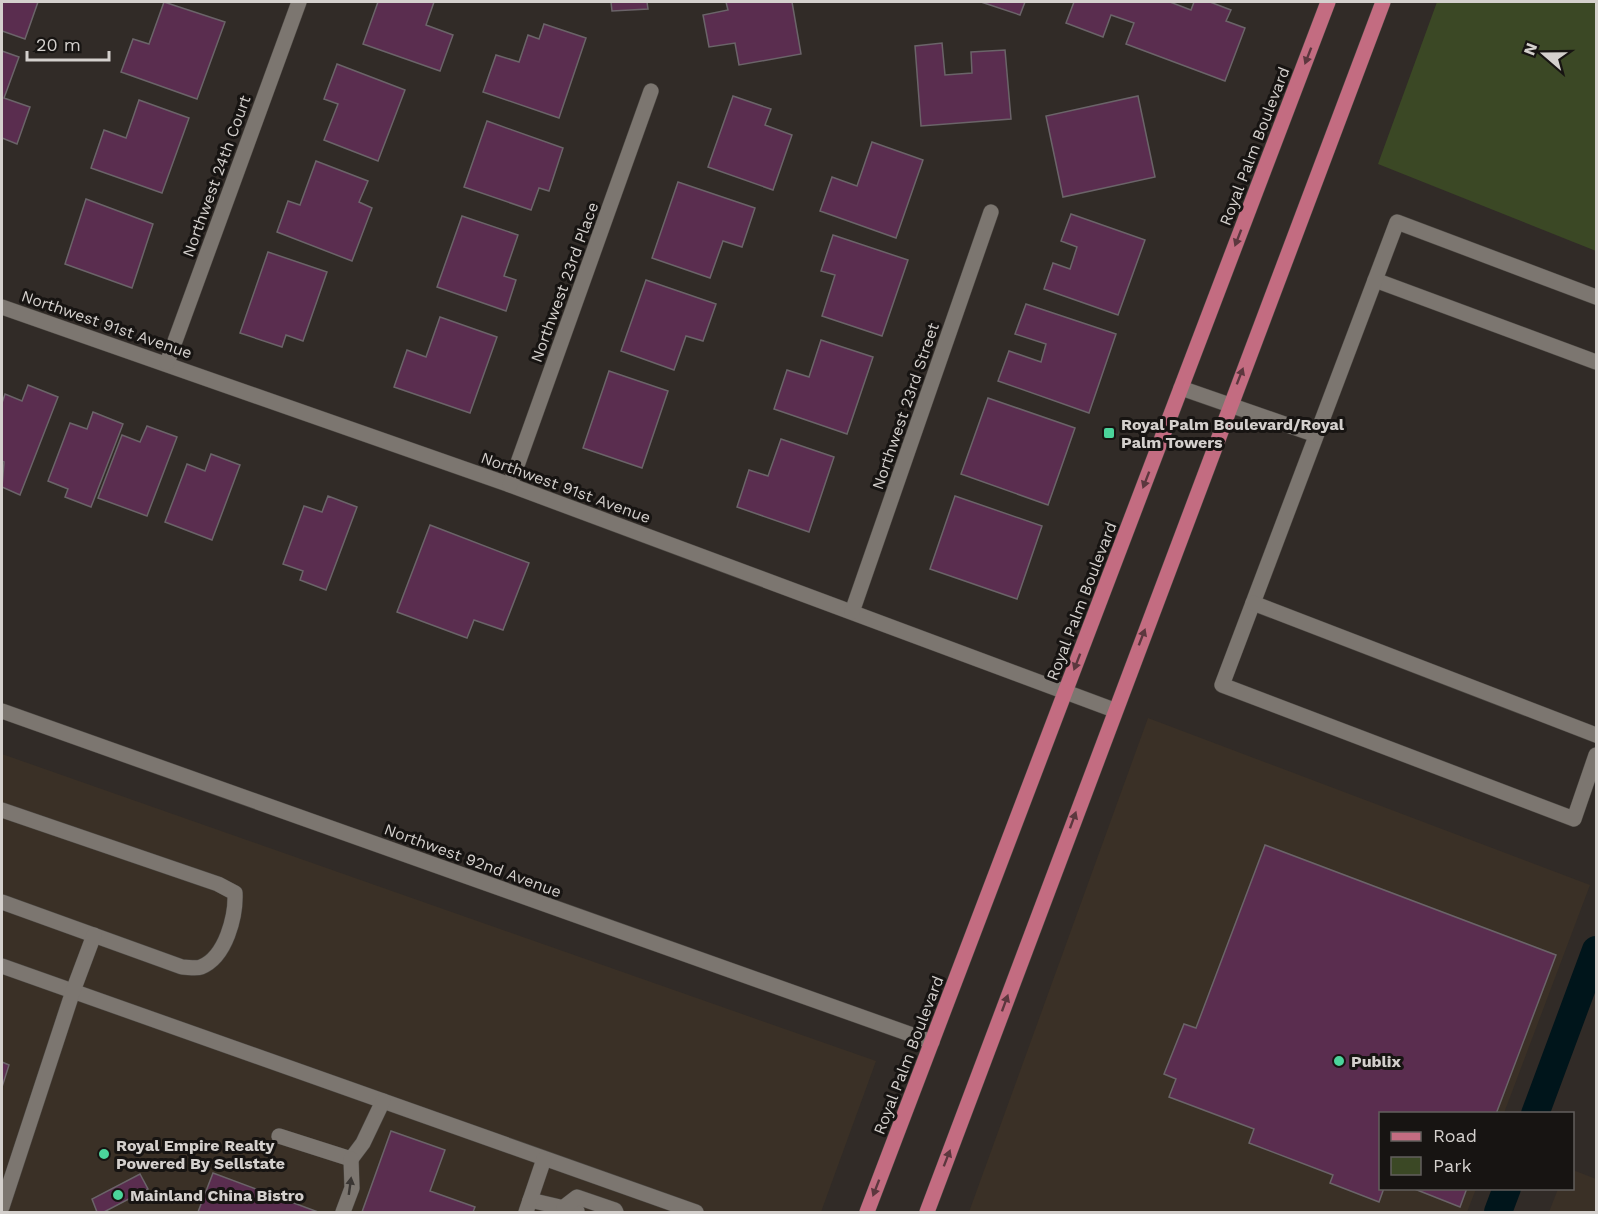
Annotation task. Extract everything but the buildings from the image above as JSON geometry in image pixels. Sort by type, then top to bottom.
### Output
[{"type":"main road","name":"Royal Palm Boulevard","points":[[867,1212],[1329,2]]},
{"type":"main road","points":[[927,1212],[1114,710],[1383,2]]},
{"type":"street","name":"Northwest 24th Court","points":[[167,363],[299,2]]},
{"type":"street","name":"Northwest 23rd Place","points":[[510,485],[651,91]]},
{"type":"street","name":"Northwest 23rd Street","points":[[852,612],[991,212]]},
{"type":"street","points":[[1596,297],[1397,222],[1222,685],[1574,819],[1596,755]]},
{"type":"street","points":[[1375,280],[1596,362]]},
{"type":"street","name":"Northwest 91st Avenue","points":[[2,307],[510,485],[1114,710]]},
{"type":"street","points":[[1181,387],[1316,435]]},
{"type":"street","points":[[1253,603],[1596,735]]},
{"type":"street","name":"Northwest 92nd Avenue","points":[[2,711],[932,1042]]},
{"type":"street","points":[[2,810],[218,884],[235,892],[236,914],[216,957],[200,968],[182,967],[2,902]]},
{"type":"street","points":[[2,1207],[73,991],[94,935]]},
{"type":"street","points":[[2,966],[696,1212]]},
{"type":"street","points":[[343,1212],[351,1188],[351,1159],[363,1143],[383,1101]]},
{"type":"street","points":[[279,1136],[351,1159]]},
{"type":"street","points":[[544,1159],[528,1206],[571,1209],[577,1197],[616,1212]]},
{"type":"shaded area","points":[[1148,718],[1590,885],[1504,1112],[1379,1112],[1379,1190],[1476,1190],[1467,1212],[969,1212]]},
{"type":"shaded area","points":[[2,754],[876,1061],[821,1212],[2,1212]]},
{"type":"shaded area","points":[[1574,1170],[1596,1179],[1596,1212],[1549,1212],[1558,1190],[1574,1190]]},
{"type":"green space","points":[[1437,2],[1596,2],[1596,251],[1378,164]]},
{"type":"waterway","points":[[1536,1112],[1596,950]]},
{"type":"waterway","points":[[1498,1212],[1506,1190]]},
{"type":"place","name":"Royal Palm Boulevard/Royal Palm Towers","points":[[1109,433]]},
{"type":"place","name":"Publix","points":[[1339,1061]]},
{"type":"place","name":"Royal Empire Realty Powered By Sellstate","points":[[104,1154]]},
{"type":"place","name":"Mainland China Bistro","points":[[118,1195]]}]
